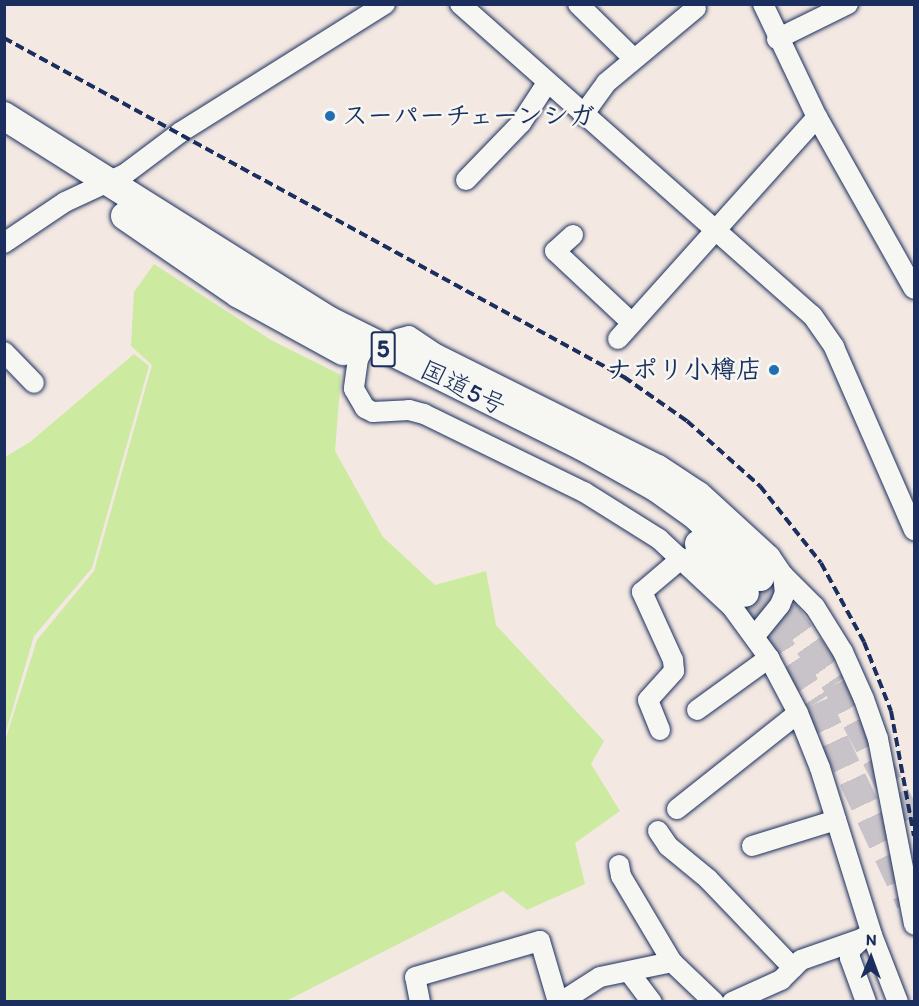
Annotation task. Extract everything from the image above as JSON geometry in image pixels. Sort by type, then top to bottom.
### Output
[{"type":"highway","name":"国道5号","points":[[4,116],[98,187]]},
{"type":"highway","name":"国道5号","points":[[4,139],[98,187],[251,274],[371,351],[582,447],[657,488],[695,515],[763,582]]},
{"type":"street","points":[[4,243],[98,187],[385,4]]},
{"type":"street","points":[[460,4],[583,115],[798,302],[825,332],[915,530]]},
{"type":"street","points":[[578,4],[634,59]]},
{"type":"street","points":[[763,4],[777,39],[817,117],[907,260],[915,289]]},
{"type":"street","points":[[777,39],[848,4]]},
{"type":"street","points":[[583,115],[606,83],[696,8]]},
{"type":"street","points":[[466,180],[521,123],[547,83]]},
{"type":"street","points":[[618,339],[817,117]]},
{"type":"street","points":[[573,235],[555,250],[632,323]]},
{"type":"street","points":[[371,351],[354,389],[364,408],[379,413],[409,410],[424,414],[584,492],[651,533],[682,558],[732,607],[769,658],[798,713],[836,820],[868,936],[898,1002]]},
{"type":"street","points":[[4,352],[34,383]]},
{"type":"street","points":[[660,730],[648,700],[674,672],[673,660],[642,592],[682,558]]},
{"type":"street","points":[[754,637],[780,604],[785,593],[763,582]]},
{"type":"street","points":[[763,582],[815,606],[843,651],[878,739],[915,925]]},
{"type":"street","points":[[697,711],[769,658]]},
{"type":"street","points":[[676,809],[798,713]]},
{"type":"street","points":[[752,846],[836,820]]},
{"type":"street","points":[[658,831],[668,846],[708,879],[793,968]]},
{"type":"street","points":[[619,865],[621,876],[672,962],[714,1002]]},
{"type":"street","points":[[732,1002],[781,980],[801,960],[868,936]]},
{"type":"street","points":[[866,1002],[850,958],[850,950],[868,936]]},
{"type":"street","points":[[420,1002],[415,977],[540,941],[560,1002],[600,977],[629,972],[645,965],[672,962]]},
{"type":"street","points":[[629,972],[652,1002]]},
{"type":"green space","points":[[154,264],[271,340],[341,375],[335,451],[383,537],[435,585],[486,571],[496,625],[604,741],[591,764],[620,811],[575,843],[585,884],[527,910],[503,891],[286,1001],[5,1001],[5,741],[37,640],[94,571],[152,365],[131,346],[134,292]]},
{"type":"green space","points":[[134,354],[149,366],[92,568],[34,636],[5,735],[5,457],[30,442]]},
{"type":"tunnel","points":[[760,577],[836,684],[914,830]]},
{"type":"tunnel","points":[[745,593],[817,703],[910,902]]},
{"type":"railway","points":[[4,38],[624,377],[687,421],[760,486],[821,563],[864,642],[891,711],[914,836]]},
{"type":"place","name":"スーパーチェーンシガ","points":[[330,116]]},
{"type":"place","name":"ナポリ小樽店","points":[[774,370]]}]
